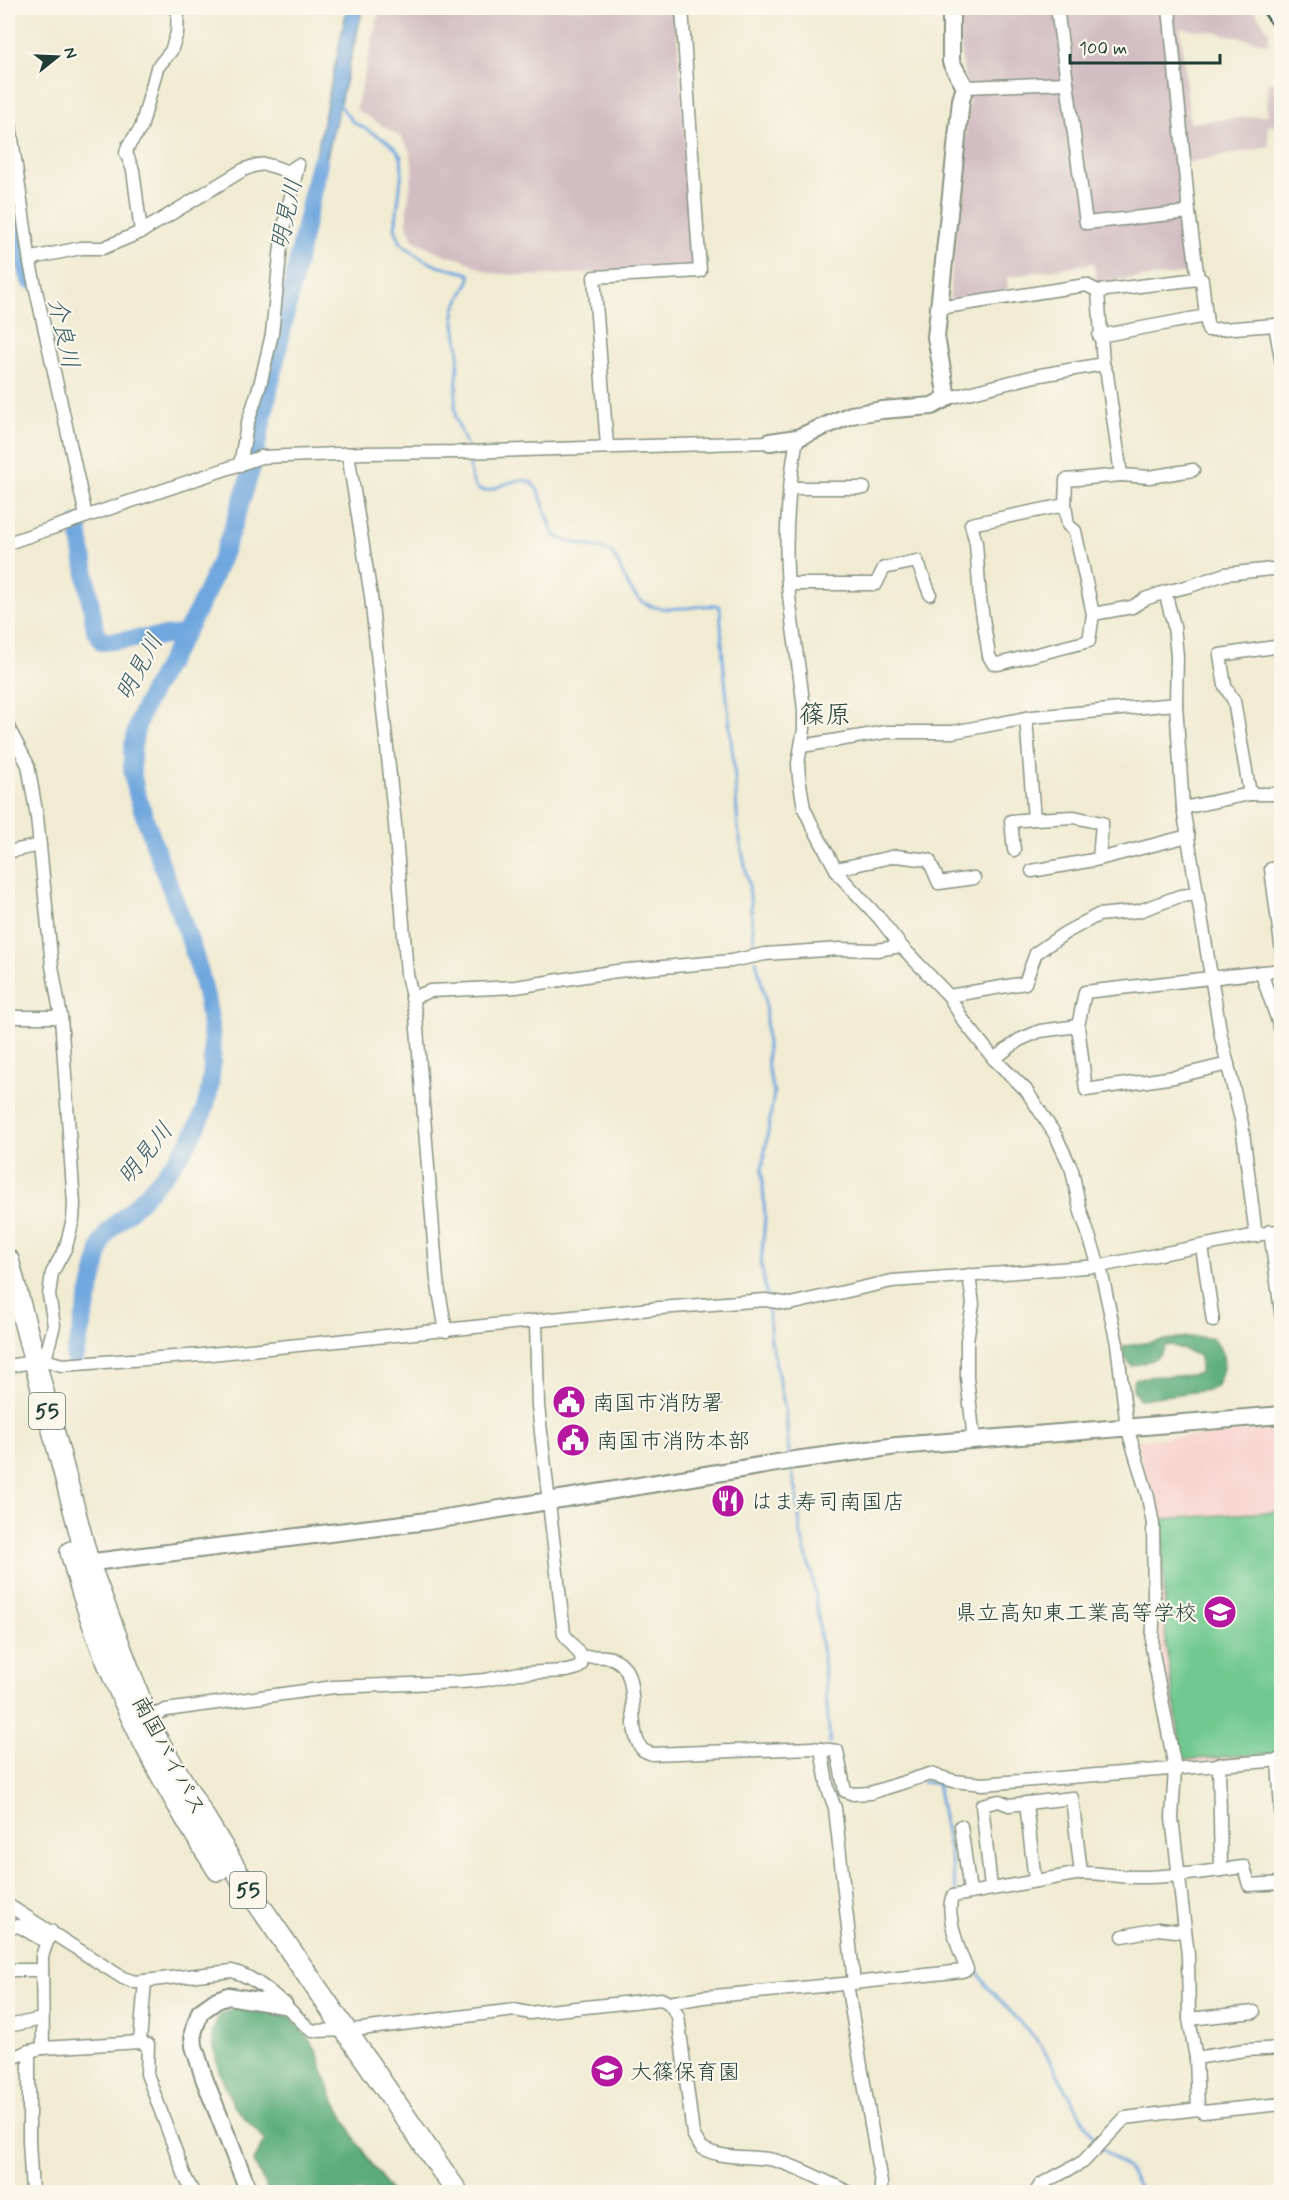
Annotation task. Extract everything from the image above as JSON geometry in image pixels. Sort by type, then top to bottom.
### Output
[{"type":"highway","points":[[1274,8],[1281,20]]},
{"type":"highway","name":"南国バイパス","points":[[8,1260],[27,1363],[81,1563],[91,1623],[141,1721],[439,2193]]},
{"type":"highway","name":"南国バイパス","points":[[8,1313],[27,1363]]},
{"type":"highway","name":"南国バイパス","points":[[335,2031],[457,2193]]},
{"type":"street","points":[[141,231],[133,171],[126,153],[128,146],[141,129],[158,68],[171,51],[177,33],[178,8]]},
{"type":"street","points":[[607,446],[594,276],[700,271],[682,8]]},
{"type":"street","points":[[945,399],[946,392],[936,337],[961,100],[965,87],[951,62],[951,8]]},
{"type":"street","points":[[1057,8],[1086,223],[1189,212]]},
{"type":"street","points":[[1169,8],[1189,212],[1198,279]]},
{"type":"street","points":[[965,87],[1067,82]]},
{"type":"street","points":[[8,111],[30,262],[86,516]]},
{"type":"street","points":[[30,262],[37,256],[81,248],[103,248],[141,231],[243,170],[259,163],[288,172],[298,165],[282,236],[272,334],[245,434],[243,463]]},
{"type":"street","points":[[939,308],[1086,285],[1098,291],[1198,279],[1202,280],[1208,330],[1275,325],[1281,364]]},
{"type":"street","points":[[1098,291],[1099,336],[1122,475]]},
{"type":"street","points":[[1099,336],[1206,316]]},
{"type":"street","points":[[8,543],[261,457],[770,442],[797,438],[851,415],[932,406],[945,399],[1035,376],[1103,364]]},
{"type":"street","points":[[797,438],[789,488],[788,584],[804,710],[802,746],[798,763],[804,808],[836,869],[901,946],[949,996],[963,1020],[994,1059],[1026,1090],[1056,1136],[1072,1170],[1080,1209],[1099,1266],[1117,1344],[1127,1427],[1148,1497],[1153,1524],[1152,1648],[1174,1768],[1172,1818],[1188,1955],[1189,2019],[1196,2058],[1198,2109]]},
{"type":"street","points":[[348,454],[371,596],[395,824],[407,974],[416,1016],[437,1280],[446,1331]]},
{"type":"street","points":[[1065,505],[971,524],[976,543],[980,598],[989,656],[993,663],[998,664],[1089,641],[1093,614],[1075,531],[1068,525],[1065,505],[1066,480],[1122,475],[1149,477],[1193,470]]},
{"type":"street","points":[[789,488],[864,488]]},
{"type":"street","points":[[788,584],[876,584],[884,568],[917,561],[930,594]]},
{"type":"street","points":[[1093,614],[1132,607],[1145,599],[1225,574],[1281,568]]},
{"type":"street","points":[[1165,592],[1174,627],[1177,656],[1176,704],[1183,808],[1212,979],[1242,1124],[1256,1236]]},
{"type":"street","points":[[1250,794],[1234,701],[1225,686],[1220,655],[1281,646]]},
{"type":"street","points":[[802,746],[886,732],[953,732],[1026,718],[1176,704]]},
{"type":"street","points":[[1026,718],[1035,819]]},
{"type":"street","points":[[8,727],[27,765],[32,785],[52,966],[61,1017],[74,1204],[66,1247],[52,1273],[49,1295],[54,1325],[27,1363]]},
{"type":"street","points":[[1183,808],[1250,794],[1281,794]]},
{"type":"street","points":[[1014,850],[1011,820],[1074,817],[1102,823],[1099,859]]},
{"type":"street","points":[[1032,871],[1099,859],[1188,836]]},
{"type":"street","points":[[8,852],[40,845]]},
{"type":"street","points":[[836,869],[896,856],[929,860],[939,883],[974,878]]},
{"type":"street","points":[[1281,867],[1271,869],[1281,952]]},
{"type":"street","points":[[949,996],[1025,982],[1036,953],[1065,933],[1098,915],[1139,911],[1180,896],[1197,894]]},
{"type":"street","points":[[412,998],[430,991],[516,987],[617,971],[731,961],[755,956],[840,949],[877,950],[901,946]]},
{"type":"street","points":[[1228,1064],[1174,1077],[1086,1090],[1078,1026],[1085,993],[1281,970]]},
{"type":"street","points":[[1261,972],[1281,1033]]},
{"type":"street","points":[[8,1017],[61,1017]]},
{"type":"street","points":[[994,1059],[1019,1040],[1040,1031],[1078,1026]]},
{"type":"street","points":[[27,1363],[62,1365],[768,1301],[790,1304],[892,1281],[1099,1266],[1276,1231],[1281,1319]]},
{"type":"street","points":[[1202,1247],[1213,1321]]},
{"type":"street","points":[[969,1275],[973,1304],[967,1340],[967,1378],[974,1440]]},
{"type":"street","points":[[536,1321],[538,1406],[564,1634],[582,1658]]},
{"type":"street","points":[[81,1563],[428,1521],[790,1461],[897,1446],[1281,1415]]},
{"type":"street","points":[[582,1658],[605,1657],[614,1659],[624,1667],[630,1683],[637,1739],[643,1750],[652,1754],[746,1750],[822,1749],[837,1751],[845,1791],[853,1794],[870,1793],[930,1774],[954,1782],[983,1784],[1280,1760],[1281,1827]]},
{"type":"street","points":[[141,1721],[166,1710],[334,1687],[461,1682],[519,1673],[567,1671],[578,1668],[582,1658]]},
{"type":"street","points":[[822,1749],[828,1789],[835,1808],[851,1983],[881,2193]]},
{"type":"street","points":[[1219,1764],[1221,1870]]},
{"type":"street","points":[[991,1888],[982,1805],[999,1802],[1009,1805],[1072,1798],[1081,1873]]},
{"type":"street","points":[[1026,1803],[1035,1881]]},
{"type":"street","points":[[961,1826],[969,1892]]},
{"type":"street","points":[[8,1928],[19,1926],[49,1937],[123,1978],[135,1982],[232,1971],[246,1975],[262,1984],[308,2028],[313,2031],[335,2031],[515,2010],[529,2013],[661,2000],[669,2003],[703,1997],[967,1969],[952,1919],[951,1900],[953,1896],[1081,1873],[1095,1872],[1125,1877],[1244,1867],[1249,1885],[1281,1883]]},
{"type":"street","points":[[8,1905],[49,1937]]},
{"type":"street","points":[[1123,1936],[1158,1929],[1185,1932]]},
{"type":"street","points":[[43,2048],[42,1956],[49,1937]]},
{"type":"street","points":[[8,1970],[42,1970]]},
{"type":"street","points":[[140,2042],[144,1981]]},
{"type":"street","points":[[249,2193],[204,2078],[194,2046],[193,2033],[200,2012],[217,2000],[228,1996],[284,2005]]},
{"type":"street","points":[[669,2003],[678,2016],[693,2134],[699,2145],[714,2152],[781,2162],[848,2193]]},
{"type":"street","points":[[1189,2019],[1254,2012]]},
{"type":"street","points":[[8,2026],[42,2019]]},
{"type":"street","points":[[8,2060],[43,2048],[140,2042],[148,2045],[147,2074],[193,2193]]},
{"type":"street","points":[[1196,2058],[1244,2050],[1281,2048]]},
{"type":"street","points":[[29,2051],[28,2141],[32,2193]]},
{"type":"street","points":[[1036,2193],[1041,2184],[1079,2164],[1128,2117],[1198,2109],[1203,2112],[1281,2104]]},
{"type":"shaded area","points":[[380,8],[675,8],[695,267],[531,276],[490,273],[413,240],[407,224],[413,167],[409,149],[402,138],[356,109]]},
{"type":"shaded area","points":[[958,8],[1253,8],[1269,32],[1269,44],[1211,31],[1180,28],[1190,123],[1267,115],[1268,83],[1281,81],[1281,124],[1268,126],[1269,147],[1179,164],[1192,273],[1097,282],[1093,263],[1007,277],[1008,289],[949,299],[969,101],[962,62]]},
{"type":"shaded area","name":"県立高知東工業高等学校","points":[[1281,1429],[1281,1757],[1180,1764],[1177,1759],[1159,1650],[1159,1519],[1136,1440]]},
{"type":"green space","points":[[1187,1337],[1212,1338],[1221,1350],[1224,1361],[1216,1387],[1140,1399],[1133,1390],[1135,1379],[1200,1373],[1200,1356],[1171,1345],[1165,1346],[1163,1351],[1152,1360],[1132,1366],[1122,1355],[1124,1346]]},
{"type":"green space","name":"県立高知東工業高等学校","points":[[1281,1511],[1281,1753],[1183,1760],[1166,1647],[1162,1519]]},
{"type":"green space","points":[[242,2005],[269,2007],[292,2018],[316,2049],[332,2096],[358,2144],[391,2192],[268,2192],[254,2161],[265,2140],[233,2105],[217,2065],[212,2033],[219,2016]]},
{"type":"water","points":[[347,8],[363,8],[319,190],[310,184]]},
{"type":"waterway","points":[[338,103],[353,122],[384,139],[396,149],[401,157],[402,170],[395,229],[401,243],[419,257],[437,266],[470,275],[454,315],[459,353],[456,419],[468,449]]},
{"type":"waterway","name":"介良川","points":[[8,162],[17,234],[30,280]]},
{"type":"waterway","name":"明見川","points":[[74,1358],[103,1240],[112,1227],[133,1208],[182,1153],[200,1121],[210,1086],[212,1052],[210,1020],[204,988],[195,956],[139,800],[134,783],[132,750],[144,707],[204,597],[233,527],[243,496],[253,464],[319,163]]},
{"type":"waterway","points":[[469,456],[471,476],[476,487],[482,491],[491,490],[510,482],[521,480],[531,482],[539,492],[554,535],[561,539],[611,552],[634,594],[642,602],[674,609],[720,606],[738,829],[749,886],[755,953]]},
{"type":"waterway","name":"介良川","points":[[78,524],[95,630],[102,642],[185,634]]},
{"type":"waterway","points":[[756,960],[765,997],[768,1069],[774,1093],[762,1170],[765,1218],[761,1264],[767,1297]]},
{"type":"waterway","points":[[768,1303],[771,1341],[786,1414],[789,1454]]},
{"type":"waterway","points":[[791,1467],[797,1494],[801,1536],[816,1599],[830,1743]]},
{"type":"waterway","points":[[831,1758],[838,1793],[850,1799]]},
{"type":"waterway","points":[[923,1782],[946,1785]]},
{"type":"waterway","points":[[937,1783],[956,1890]]},
{"type":"waterway","points":[[958,1787],[981,1790]]},
{"type":"waterway","points":[[957,1900],[959,1927],[971,1962],[987,1986],[1041,2045],[1097,2144]]},
{"type":"waterway","points":[[1102,2148],[1127,2168],[1143,2192]]},
{"type":"tram line","points":[[1261,8],[1282,40]]},
{"type":"place","name":"南国市消防署","points":[[569,1402]]},
{"type":"place","name":"南国市消防本部","points":[[573,1440]]},
{"type":"place","name":"はま寿司南国店","points":[[728,1501]]},
{"type":"place","name":"県立高知東工業高等学校","points":[[1220,1612]]},
{"type":"place","name":"大篠保育園","points":[[607,2071]]},
{"type":"district","name":"篠原","points":[[825,714]]}]
